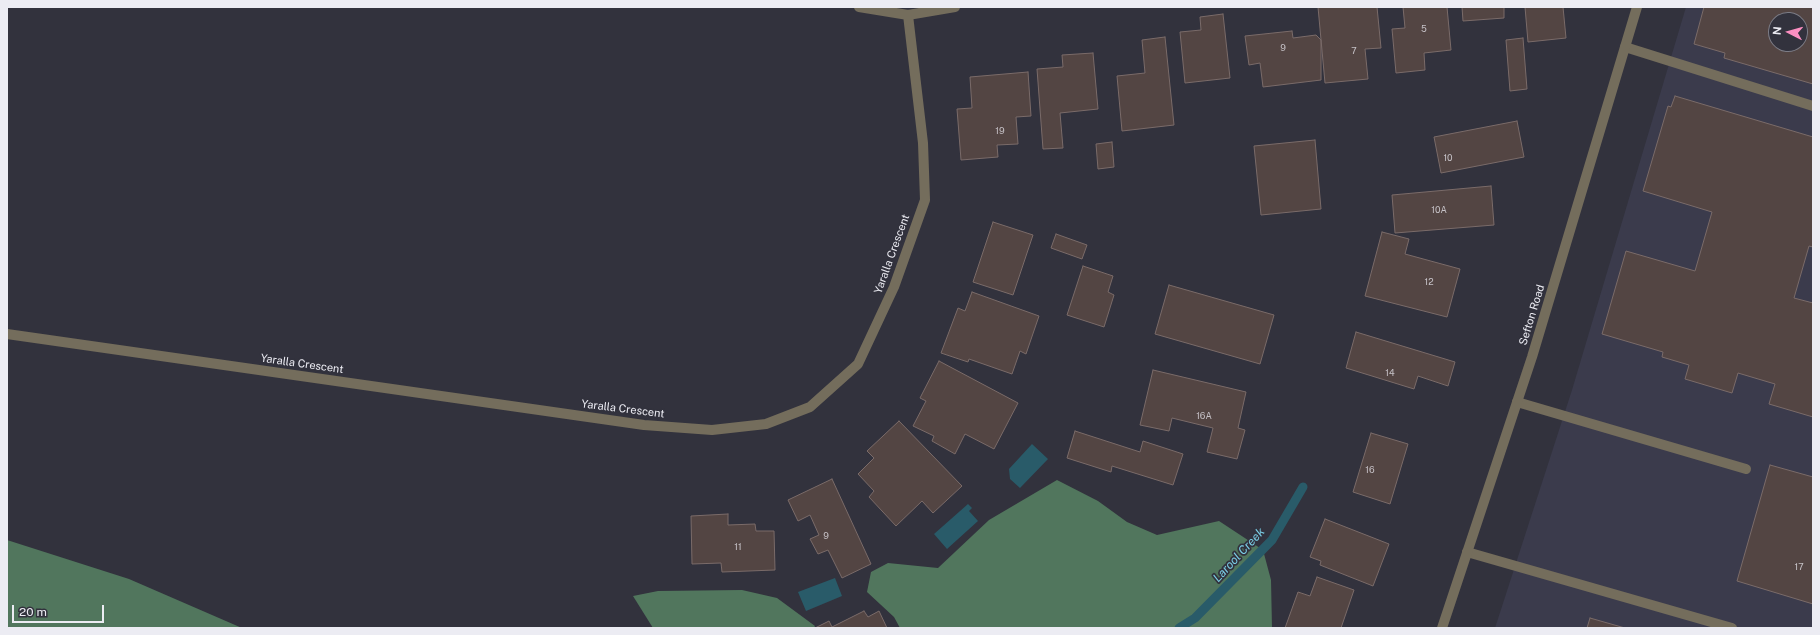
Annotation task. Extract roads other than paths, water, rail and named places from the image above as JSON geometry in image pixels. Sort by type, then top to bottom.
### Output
[{"type":"street","points":[[859,7],[908,15],[955,7]]},
{"type":"street","name":"Sefton Road","points":[[1442,628],[1532,357],[1637,7]]},
{"type":"street","name":"Yaralla Crescent","points":[[7,334],[644,425],[712,430],[766,424],[810,407],[858,364],[900,273],[925,200],[923,143],[908,15]]},
{"type":"street","points":[[1625,47],[1813,106]]},
{"type":"street","points":[[1517,402],[1746,469]]},
{"type":"street","points":[[1467,552],[1732,628]]},
{"type":"waterway","name":"Larool Creek","points":[[1179,628],[1195,618],[1272,540],[1303,487]]}]
